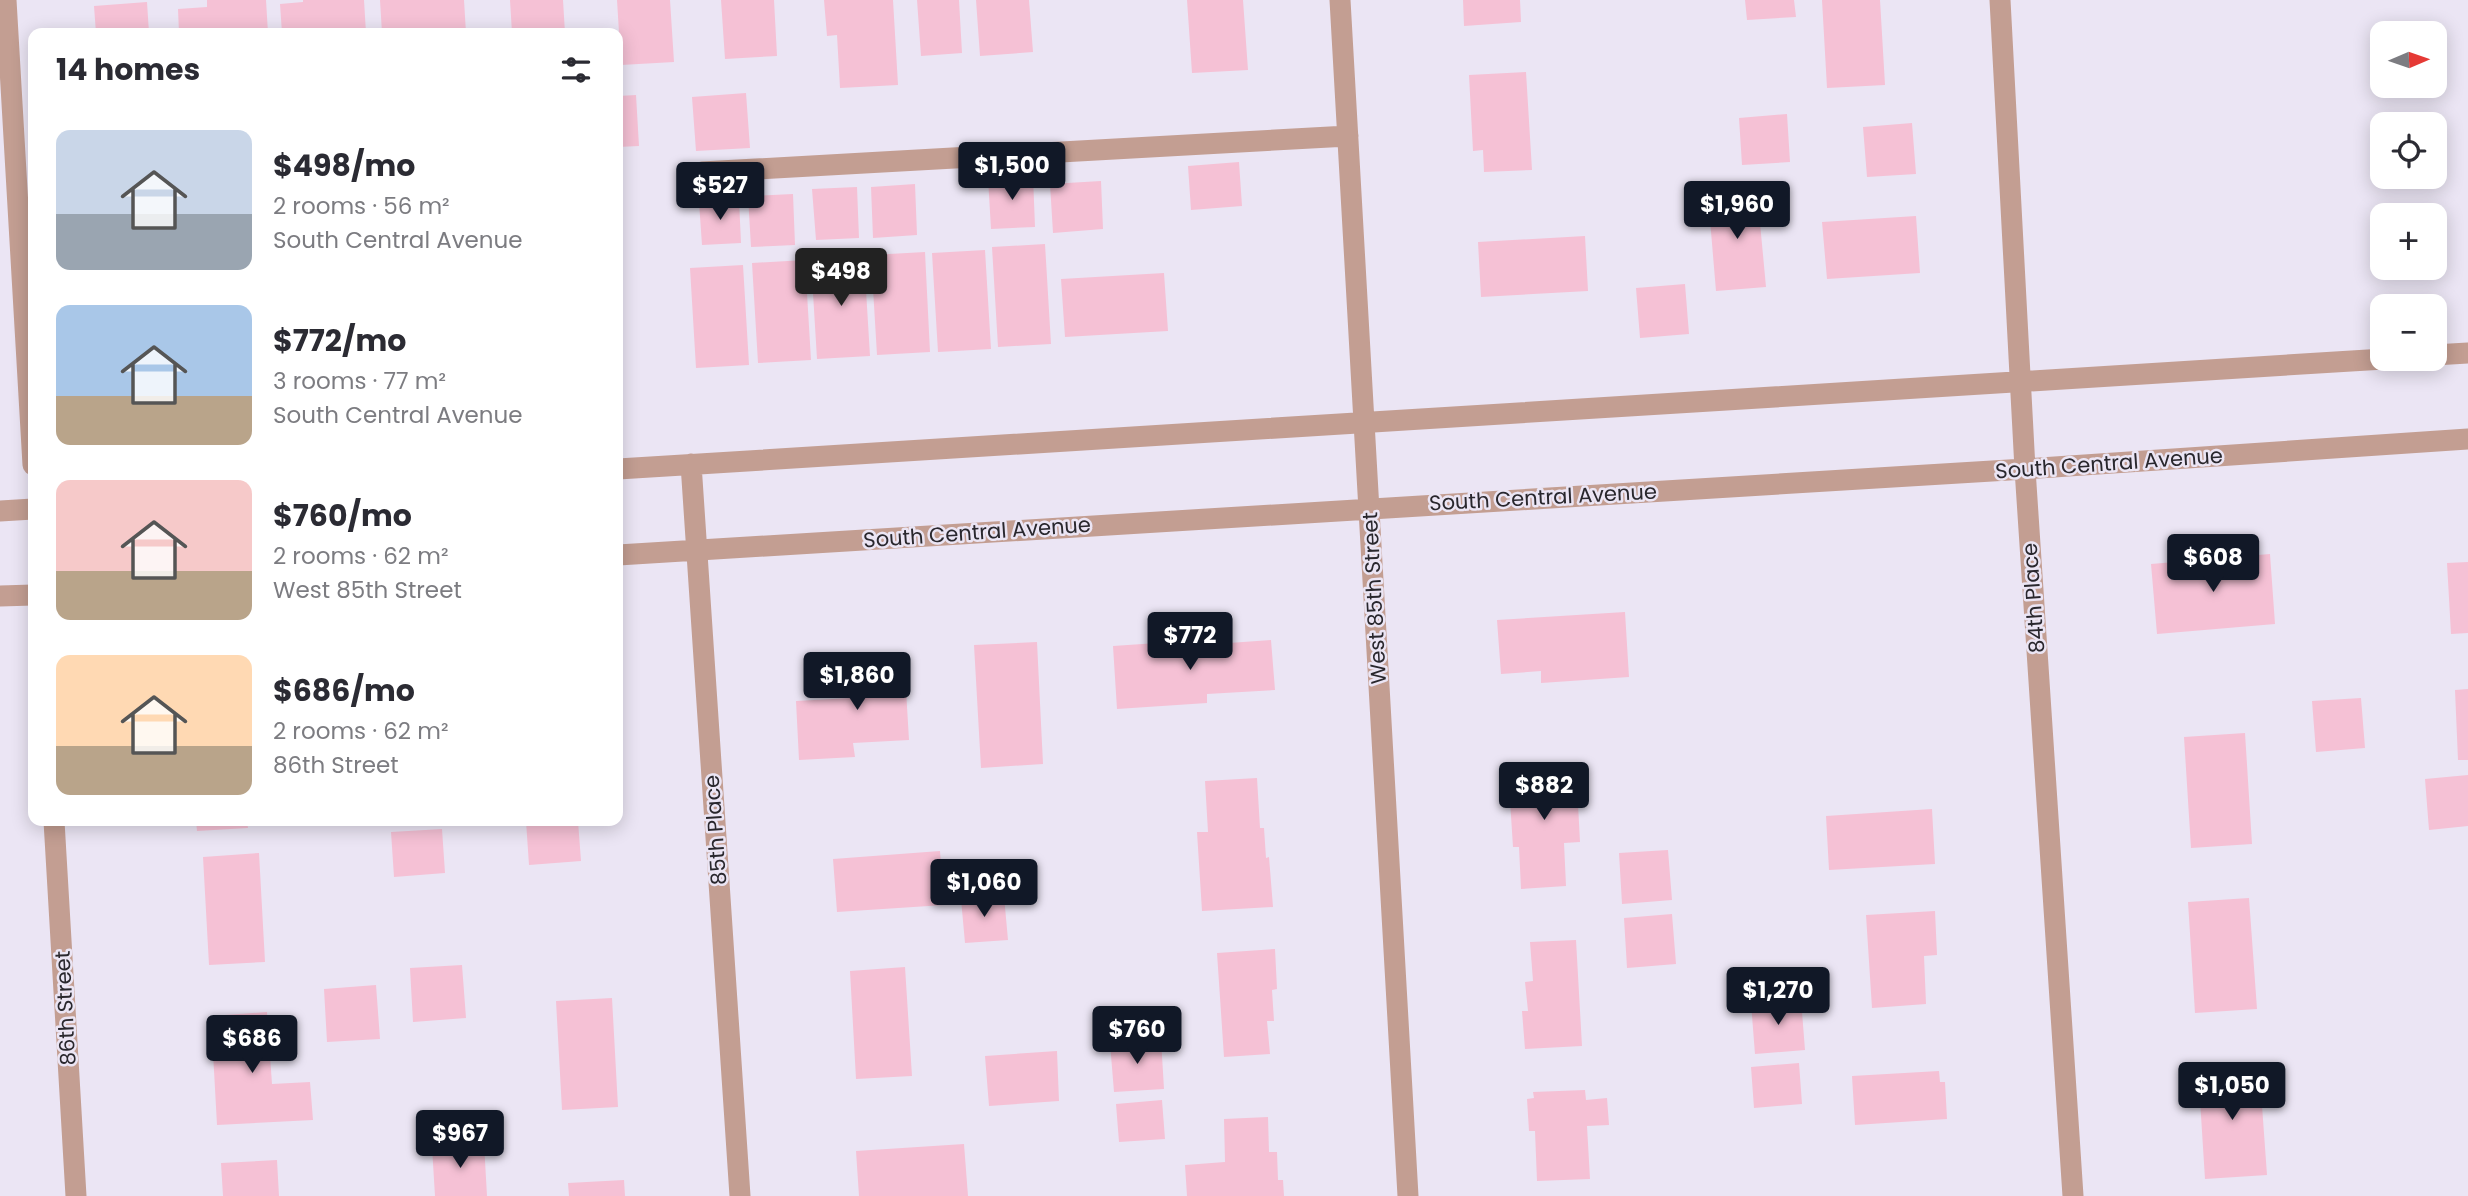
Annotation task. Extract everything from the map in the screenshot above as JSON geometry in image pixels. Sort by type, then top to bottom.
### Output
[{"type":"street","points":[[6,0],[28,379]]},
{"type":"street","name":"West 85th Street","points":[[1340,0],[1408,1196]]},
{"type":"street","name":"84th Place","points":[[2000,0],[2025,469],[2073,1196]]},
{"type":"street","points":[[702,172],[1348,136]]},
{"type":"street","points":[[2447,354],[2468,353]]},
{"type":"street","points":[[623,469],[2370,360]]},
{"type":"street","name":"South Central Avenue","points":[[623,555],[2025,469],[2468,439]]},
{"type":"street","name":"85th Place","points":[[691,464],[740,1196]]},
{"type":"street","points":[[0,511],[28,509]]},
{"type":"street","points":[[0,596],[28,595]]},
{"type":"street","name":"86th Street","points":[[54,826],[76,1196]]},
{"type":"building","points":[[207,0],[266,0],[268,28],[179,28],[178,9],[207,7]]},
{"type":"building","points":[[364,0],[366,28],[282,28],[280,4]]},
{"type":"building","points":[[380,0],[464,0],[466,28],[382,28]]},
{"type":"building","points":[[510,0],[563,0],[565,28],[512,28]]},
{"type":"building","points":[[617,0],[670,0],[674,62],[623,65],[623,28],[619,28]]},
{"type":"building","points":[[721,0],[774,0],[777,56],[725,59]]},
{"type":"building","points":[[824,0],[893,0],[898,85],[840,88],[837,35],[827,36]]},
{"type":"building","points":[[917,0],[959,0],[962,53],[921,56]]},
{"type":"building","points":[[976,0],[1029,0],[1033,52],[980,56]]},
{"type":"building","points":[[1187,0],[1243,0],[1248,70],[1192,73]]},
{"type":"building","points":[[1463,0],[1520,0],[1521,22],[1464,26]]},
{"type":"building","points":[[1745,0],[1794,0],[1796,17],[1747,20]]},
{"type":"building","points":[[1822,0],[1880,0],[1885,85],[1827,88]]},
{"type":"building","points":[[147,2],[149,28],[96,28],[94,6]]},
{"type":"building","points":[[1526,72],[1532,170],[1484,172],[1483,150],[1473,151],[1469,75]]},
{"type":"building","points":[[746,93],[750,148],[696,151],[692,97]]},
{"type":"building","points":[[636,95],[639,146],[623,147],[623,96]]},
{"type":"building","points":[[1787,114],[1790,162],[1742,165],[1739,118]]},
{"type":"building","points":[[1912,123],[1916,174],[1867,177],[1863,127]]},
{"type":"building","points":[[1239,162],[1242,206],[1191,210],[1188,166]]},
{"type":"building","points":[[1033,176],[1035,227],[991,229],[988,178]]},
{"type":"building","points":[[1101,181],[1103,229],[1053,233],[1050,184]]},
{"type":"building","points":[[915,184],[917,235],[873,238],[871,187]]},
{"type":"building","points":[[857,187],[859,238],[816,240],[812,189]]},
{"type":"building","points":[[1757,191],[1766,287],[1716,291],[1708,196]]},
{"type":"building","points":[[793,194],[795,245],[751,247],[748,196]]},
{"type":"building","points":[[739,200],[741,243],[702,245],[699,202]]},
{"type":"building","points":[[1916,216],[1920,273],[1827,279],[1822,222]]},
{"type":"building","points":[[1585,236],[1588,291],[1481,297],[1478,242]]},
{"type":"building","points":[[1045,244],[1051,344],[998,347],[992,247]]},
{"type":"building","points":[[985,250],[991,349],[938,352],[932,253]]},
{"type":"building","points":[[925,252],[930,352],[877,355],[871,255]]},
{"type":"building","points":[[864,257],[870,356],[817,359],[811,260]]},
{"type":"building","points":[[805,260],[811,360],[758,363],[752,263]]},
{"type":"building","points":[[743,265],[749,365],[696,368],[690,268]]},
{"type":"building","points":[[1164,273],[1168,331],[1065,337],[1061,279]]},
{"type":"building","points":[[1685,284],[1689,334],[1640,338],[1636,288]]},
{"type":"building","points":[[2270,554],[2275,624],[2157,634],[2151,564]]},
{"type":"building","points":[[2468,562],[2468,633],[2451,634],[2447,563]]},
{"type":"building","points":[[1625,612],[1629,677],[1541,683],[1541,671],[1501,674],[1497,620]]},
{"type":"building","points":[[1201,640],[1201,645],[1271,640],[1275,690],[1207,694],[1207,703],[1117,709],[1113,646]]},
{"type":"building","points":[[1037,642],[1043,764],[981,768],[974,645]]},
{"type":"building","points":[[904,656],[909,740],[853,743],[855,757],[799,760],[796,701],[851,698],[848,660]]},
{"type":"building","points":[[2468,689],[2468,760],[2458,760],[2455,690]]},
{"type":"building","points":[[2361,698],[2365,748],[2316,752],[2312,701]]},
{"type":"building","points":[[2245,733],[2252,844],[2191,848],[2184,737]]},
{"type":"building","points":[[1576,766],[1580,842],[1564,843],[1566,886],[1521,889],[1519,847],[1513,847],[1508,769]]},
{"type":"building","points":[[2468,775],[2468,826],[2429,830],[2425,779]]},
{"type":"building","points":[[1257,778],[1260,828],[1264,828],[1266,858],[1269,857],[1273,907],[1202,911],[1197,832],[1208,832],[1205,781]]},
{"type":"building","points":[[1932,809],[1935,864],[1829,870],[1826,816]]},
{"type":"building","points":[[196,826],[248,828],[197,831]]},
{"type":"building","points":[[526,826],[578,826],[581,861],[529,865]]},
{"type":"building","points":[[442,829],[445,873],[394,877],[391,832]]},
{"type":"building","points":[[1668,850],[1672,900],[1622,904],[1619,853]]},
{"type":"building","points":[[940,851],[944,905],[837,912],[833,859]]},
{"type":"building","points":[[259,853],[265,962],[209,965],[203,857]]},
{"type":"building","points":[[1004,896],[1008,940],[965,943],[961,899]]},
{"type":"building","points":[[2249,898],[2257,1009],[2195,1013],[2188,902]]},
{"type":"building","points":[[1935,911],[1937,955],[1924,956],[1926,1004],[1872,1008],[1866,915]]},
{"type":"building","points":[[1672,914],[1676,964],[1627,968],[1624,918]]},
{"type":"building","points":[[1576,940],[1582,1046],[1525,1049],[1522,1011],[1528,1011],[1525,982],[1533,981],[1530,942]]},
{"type":"building","points":[[1275,949],[1277,989],[1272,990],[1274,1021],[1267,1021],[1270,1054],[1224,1057],[1217,953]]},
{"type":"building","points":[[462,965],[466,1018],[413,1022],[410,968]]},
{"type":"building","points":[[905,967],[912,1076],[856,1079],[850,971]]},
{"type":"building","points":[[376,985],[380,1039],[327,1042],[324,989]]},
{"type":"building","points":[[612,998],[618,1107],[562,1110],[556,1001]]},
{"type":"building","points":[[1801,999],[1805,1050],[1755,1054],[1751,1003]]},
{"type":"building","points":[[267,1012],[272,1084],[310,1082],[313,1120],[217,1125],[211,1016]]},
{"type":"building","points":[[1161,1039],[1164,1089],[1114,1092],[1110,1043]]},
{"type":"building","points":[[1057,1051],[1059,1101],[989,1106],[985,1056]]},
{"type":"building","points":[[1799,1063],[1802,1104],[1754,1108],[1751,1067]]},
{"type":"building","points":[[2259,1064],[2267,1175],[2205,1179],[2198,1068]]},
{"type":"building","points":[[1939,1071],[1940,1082],[1945,1082],[1947,1119],[1855,1125],[1852,1076]]},
{"type":"building","points":[[1585,1090],[1586,1100],[1607,1098],[1609,1125],[1587,1126],[1590,1179],[1537,1181],[1535,1131],[1529,1131],[1527,1099],[1534,1098],[1533,1092]]},
{"type":"building","points":[[1162,1100],[1165,1139],[1119,1142],[1116,1104]]},
{"type":"building","points":[[1268,1117],[1269,1152],[1277,1152],[1278,1180],[1283,1180],[1284,1196],[1187,1196],[1185,1165],[1225,1162],[1224,1119]]},
{"type":"building","points":[[484,1143],[487,1196],[435,1196],[432,1147]]},
{"type":"building","points":[[964,1144],[968,1196],[859,1196],[856,1151]]},
{"type":"building","points":[[277,1160],[279,1196],[223,1196],[221,1163]]},
{"type":"building","points":[[624,1180],[625,1196],[569,1196],[568,1183]]}]
